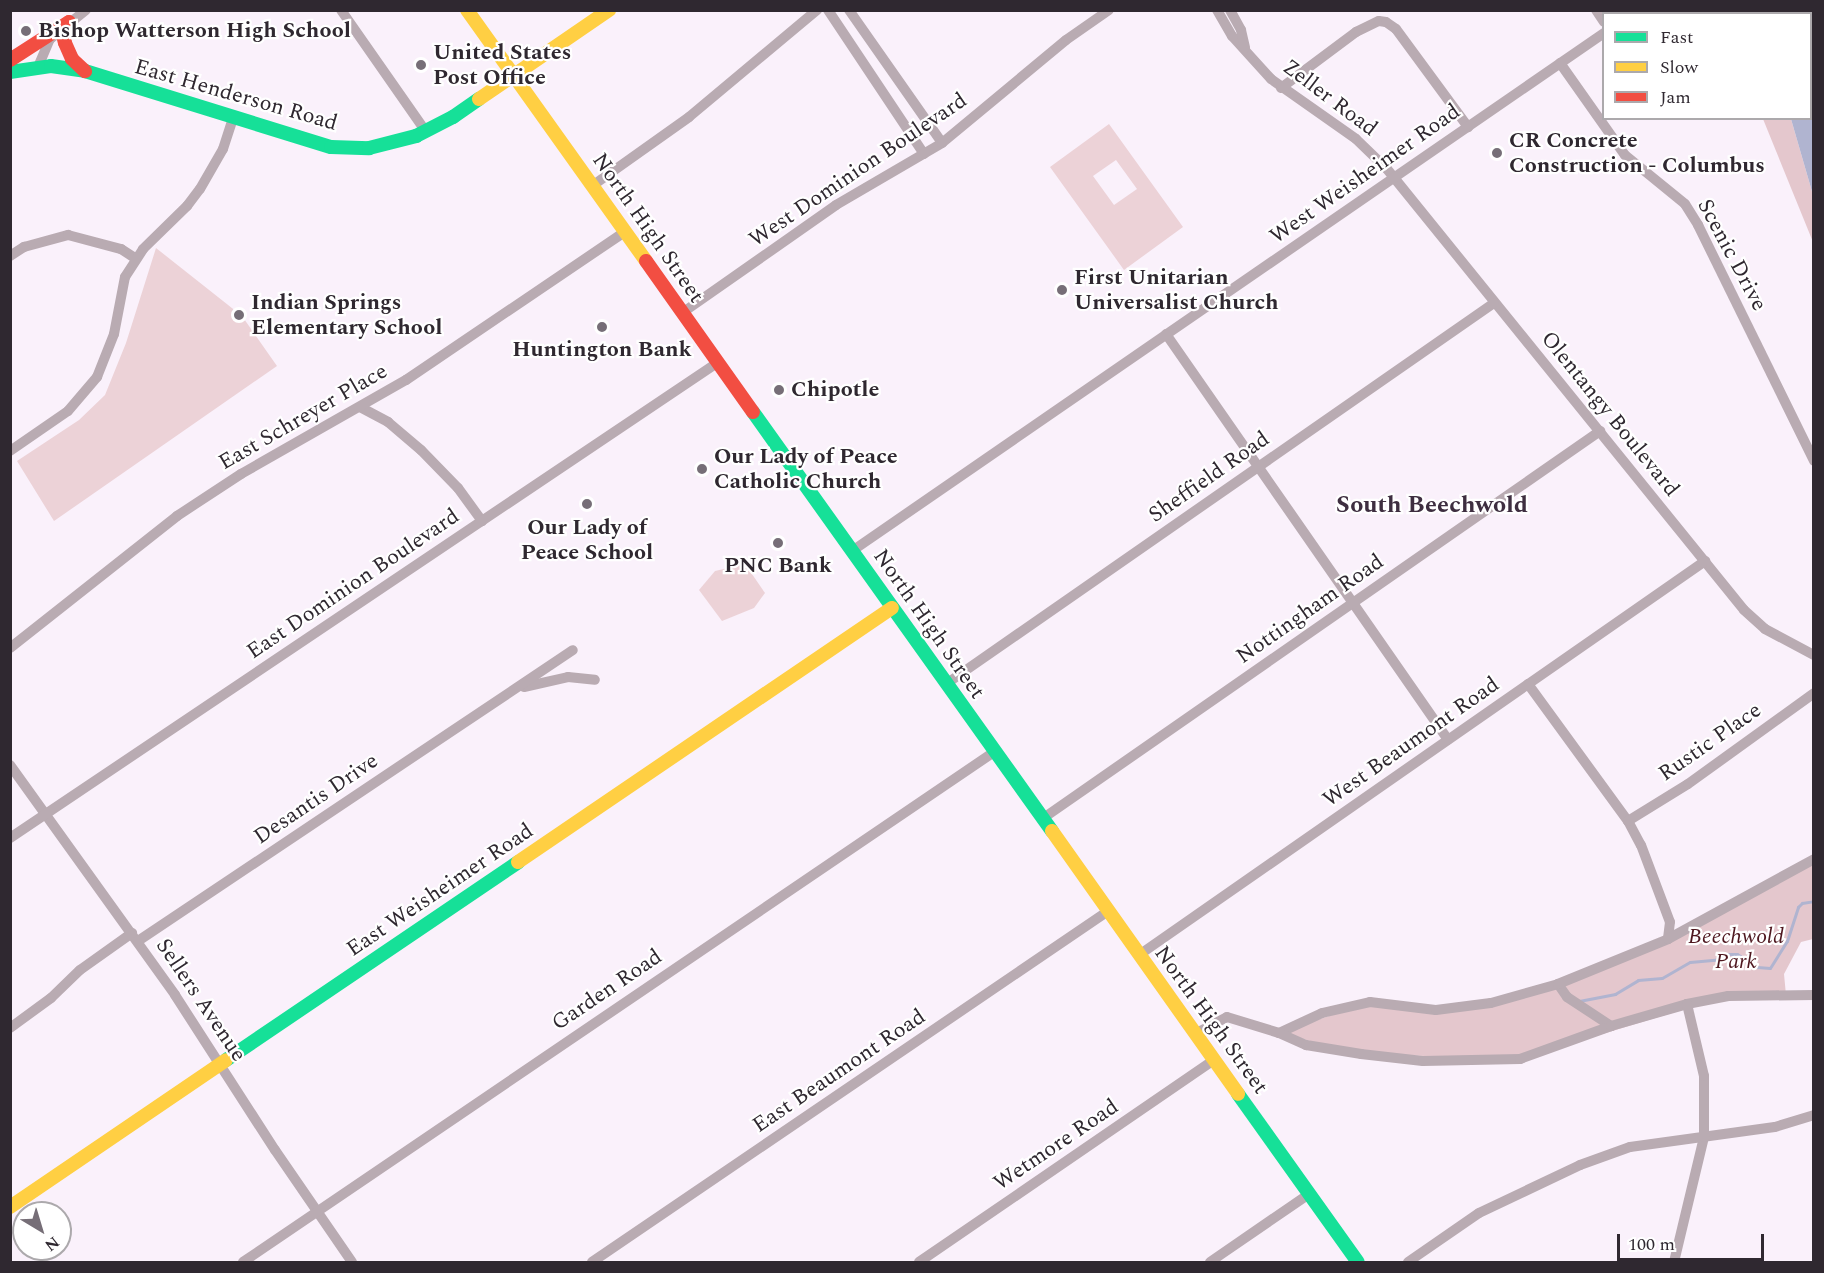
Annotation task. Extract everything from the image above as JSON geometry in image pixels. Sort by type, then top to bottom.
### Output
[{"type":"main road","name":"North High Street","points":[[467,10],[1358,1263]]},
{"type":"main road","name":"East Henderson Road","points":[[10,72],[38,67],[62,67],[85,71],[308,141],[348,148],[387,144],[426,132],[609,10]]},
{"type":"main road","points":[[10,60],[69,22]]},
{"type":"main road","points":[[69,22],[63,34],[65,43],[72,59],[85,71]]},
{"type":"main road","name":"East Weisheimer Road","points":[[10,1207],[892,608]]},
{"type":"street","points":[[38,67],[50,39],[86,10]]},
{"type":"street","points":[[341,10],[426,132]]},
{"type":"street","points":[[592,186],[689,117],[817,10]]},
{"type":"street","points":[[828,10],[924,154]]},
{"type":"street","points":[[849,10],[942,142]]},
{"type":"street","name":"West Dominion Boulevard","points":[[682,313],[836,205],[942,142],[1066,40],[1109,10]]},
{"type":"street","name":"Zeller Road","points":[[1217,10],[1232,36],[1245,48],[1260,69],[1281,88],[1356,139],[1394,178]]},
{"type":"street","name":"Zeller Road","points":[[1230,10],[1241,30],[1245,48]]},
{"type":"street","points":[[1281,88],[1356,32],[1379,21],[1386,22],[1396,29],[1468,127]]},
{"type":"street","name":"West Weisheimer Road","points":[[852,551],[1602,34]]},
{"type":"street","name":"Scenic Drive","points":[[1560,63],[1625,156],[1685,204],[1698,225],[1814,461]]},
{"type":"street","points":[[10,451],[68,411],[97,377],[114,334],[125,277],[135,258],[200,189],[223,149],[233,118]]},
{"type":"street","name":"Olentangy Boulevard","points":[[1394,178],[1756,622],[1814,655]]},
{"type":"street","name":"East Schreyer Place","points":[[10,648],[177,516],[241,474],[327,423],[360,407],[504,316],[625,232]]},
{"type":"street","points":[[10,256],[24,247],[68,235],[121,249],[135,258]]},
{"type":"street","name":"Sheffield Road","points":[[946,684],[1494,303]]},
{"type":"street","points":[[1166,334],[1448,740]]},
{"type":"street","name":"East Dominion Boulevard","points":[[10,838],[717,363]]},
{"type":"street","points":[[360,407],[388,422],[421,450],[458,488],[482,521]]},
{"type":"street","name":"Nottingham Road","points":[[1042,819],[1600,431]]},
{"type":"street","name":"West Beaumont Road","points":[[1139,955],[1705,561]]},
{"type":"street","name":"Desantis Drive","points":[[10,1029],[51,998],[80,970],[135,937],[573,650]]},
{"type":"street","name":"Desantis Drive","points":[[515,689],[568,677],[595,680]]},
{"type":"street","points":[[1528,684],[1628,821],[1641,845],[1670,922],[1668,939]]},
{"type":"street","name":"Rustic Place","points":[[1628,821],[1688,784],[1814,693]]},
{"type":"street","name":"Garden Road","points":[[243,1263],[994,752]]},
{"type":"street","name":"Sellers Avenue","points":[[10,765],[135,937],[222,1064],[275,1150],[352,1263]]},
{"type":"street","points":[[1279,1033],[1322,1013],[1370,1002],[1436,1010],[1491,1003],[1558,984],[1668,939],[1814,859]]},
{"type":"street","name":"East Beaumont Road","points":[[592,1263],[1108,911]]},
{"type":"street","points":[[1558,984],[1567,997],[1611,1026]]},
{"type":"street","points":[[1195,1034],[1227,1017],[1279,1033],[1306,1045],[1361,1054],[1434,1060],[1520,1059],[1611,1026],[1687,1004],[1728,996],[1814,995]]},
{"type":"street","points":[[1674,1263],[1704,1137],[1704,1076],[1687,1004]]},
{"type":"street","name":"Wetmore Road","points":[[919,1263],[1214,1060]]},
{"type":"street","points":[[1408,1263],[1479,1213],[1580,1165],[1630,1147],[1775,1126],[1814,1114]]},
{"type":"street","points":[[1210,1263],[1309,1194]]},
{"type":"shaded area","points":[[1109,124],[1183,227],[1124,270],[1050,167]],"holes":[[[1116,160],[1137,189],[1114,205],[1093,176]]]},
{"type":"shaded area","points":[[156,248],[242,316],[277,366],[54,521],[17,461],[79,420],[105,395],[126,343]]},
{"type":"shaded area","points":[[745,564],[765,593],[754,608],[722,621],[699,590],[715,571]]},
{"type":"green space","points":[[1763,120],[1791,120],[1813,195],[1813,242]]},
{"type":"green space","name":"Beechwold Park","points":[[1813,859],[1813,939],[1801,942],[1784,974],[1786,995],[1728,996],[1520,1059],[1361,1054],[1279,1033],[1370,1002],[1436,1010],[1491,1003],[1630,956]]},
{"type":"water","points":[[1813,11],[1813,195],[1791,120],[1812,120],[1812,12],[1775,12]]},
{"type":"waterway","points":[[1579,1001],[1615,994],[1638,980],[1662,978],[1690,962],[1715,960],[1729,954],[1737,954],[1757,967],[1770,968],[1787,941],[1798,907],[1802,903],[1814,901]]},
{"type":"traffic: fast","points":[[10,72],[51,66],[85,71],[331,147],[369,148],[416,136],[453,117],[479,99]]},
{"type":"traffic: fast","points":[[753,412],[1052,831]]},
{"type":"traffic: fast","points":[[226,1060],[518,862]]},
{"type":"traffic: fast","points":[[1238,1094],[1358,1262]]},
{"type":"traffic: slow","points":[[467,10],[646,261]]},
{"type":"traffic: slow","points":[[479,99],[609,10]]},
{"type":"traffic: slow","points":[[518,862],[892,608]]},
{"type":"traffic: slow","points":[[1052,831],[1238,1094]]},
{"type":"traffic: slow","points":[[10,1207],[226,1060]]},
{"type":"traffic: jam","points":[[69,22],[63,35],[65,43],[72,59],[85,71]]},
{"type":"traffic: jam","points":[[10,60],[69,22]]},
{"type":"traffic: jam","points":[[646,261],[753,412]]},
{"type":"place","name":"Bishop Watterson High School","points":[[26,31]]},
{"type":"place","name":"United States Post Office","points":[[421,65]]},
{"type":"place","name":"CR Concrete Construction - Columbus","points":[[1497,153]]},
{"type":"place","name":"First Unitarian Universalist Church","points":[[1062,290]]},
{"type":"place","name":"Indian Springs Elementary School","points":[[239,315]]},
{"type":"place","name":"Huntington Bank","points":[[602,327]]},
{"type":"place","name":"Chipotle","points":[[779,390]]},
{"type":"place","name":"Our Lady of Peace Catholic Church","points":[[702,469]]},
{"type":"place","name":"Our Lady of Peace School","points":[[587,504]]},
{"type":"place","name":"PNC Bank","points":[[778,543]]},
{"type":"district","name":"South Beechwold","points":[[1432,506]]}]
